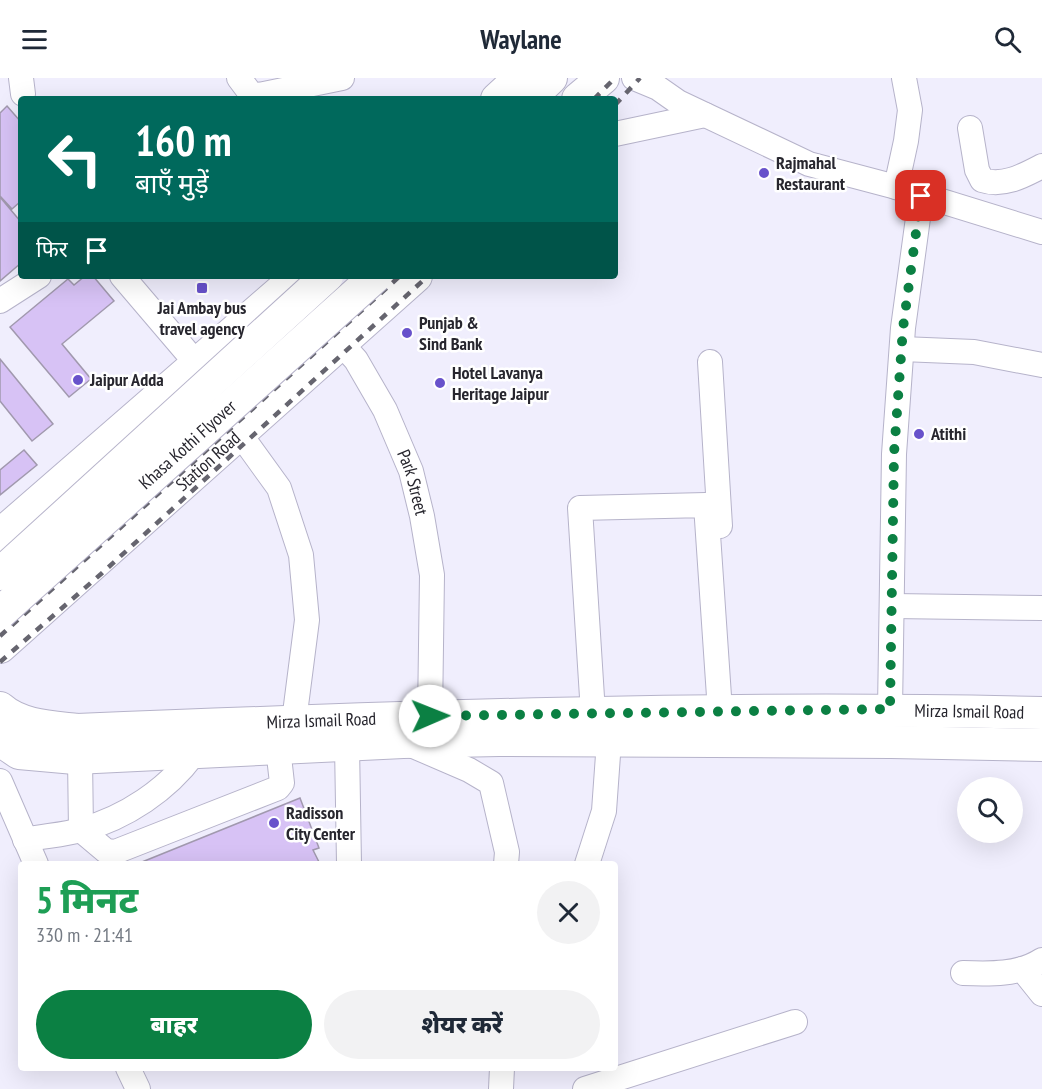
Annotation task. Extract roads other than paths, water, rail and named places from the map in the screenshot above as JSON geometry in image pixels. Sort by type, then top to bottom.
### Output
[{"type":"main road","points":[[582,96],[603,78]]},
{"type":"main road","points":[[599,96],[608,78]]},
{"type":"main road","points":[[506,96],[534,87]]},
{"type":"main road","name":"Khasa Kothi Flyover","points":[[0,573],[324,279]]},
{"type":"main road","name":"Khasa Kothi Flyover","points":[[0,613],[373,279]]},
{"type":"main road","name":"Station Road","points":[[0,647],[413,279]]},
{"type":"main road","points":[[6,526],[293,280]]},
{"type":"main road","name":"Mirza Ismail Road","points":[[0,708],[34,725],[77,730],[430,716],[593,713],[890,709],[1042,713]]},
{"type":"main road","points":[[890,709],[891,742]]},
{"type":"main road","name":"Mirza Ismail Road","points":[[6,752],[80,758],[403,742],[891,742],[1042,745]]},
{"type":"street","points":[[247,90],[259,95],[342,78]]},
{"type":"street","points":[[634,78],[658,87],[678,102],[809,164],[896,187],[1042,232]]},
{"type":"street","points":[[896,187],[906,141],[909,110],[904,78]]},
{"type":"street","points":[[618,133],[705,115]]},
{"type":"street","points":[[970,128],[977,170],[982,180],[993,184],[1007,181],[1042,166]]},
{"type":"street","points":[[890,709],[894,454],[902,348],[921,196]]},
{"type":"street","points":[[0,301],[34,279]]},
{"type":"street","points":[[125,279],[197,364]]},
{"type":"street","name":"Park Street","points":[[293,280],[356,360],[385,410],[411,471],[422,516],[432,575],[430,716]]},
{"type":"street","points":[[902,348],[974,352],[1042,365]]},
{"type":"street","points":[[710,362],[726,711]]},
{"type":"street","points":[[240,434],[279,488],[302,555],[307,620],[294,721]]},
{"type":"street","points":[[593,713],[580,508],[706,505],[726,711]]},
{"type":"street","points":[[893,606],[1042,608]]},
{"type":"street","points":[[588,861],[604,811],[609,741]]},
{"type":"street","points":[[403,742],[462,766],[491,783],[507,852],[506,861]]},
{"type":"street","points":[[346,745],[349,861]]},
{"type":"street","points":[[80,758],[81,830],[106,851],[115,852],[278,788],[282,783],[283,775],[278,748]]},
{"type":"street","points":[[25,840],[81,830],[134,809],[182,771],[195,752]]},
{"type":"street","points":[[0,781],[35,861]]},
{"type":"street","points":[[963,974],[993,975],[1032,965],[1042,994]]},
{"type":"street","points":[[585,1089],[795,1022]]},
{"type":"street","points":[[129,1071],[138,1089]]},
{"type":"street","points":[[501,1071],[501,1089]]},
{"type":"railway","points":[[597,96],[615,78]]},
{"type":"railway","points":[[618,102],[640,78]]},
{"type":"railway","points":[[0,636],[397,279]]},
{"type":"railway","points":[[0,662],[101,574],[425,279]]},
{"type":"place","name":"Rajmahal Restaurant","points":[[764,173]]},
{"type":"place","name":"Jai Ambay bus travel agency","points":[[202,288]]},
{"type":"place","name":"Punjab & Sind Bank","points":[[407,333]]},
{"type":"place","name":"Jaipur Adda","points":[[78,380]]},
{"type":"place","name":"Hotel Lavanya Heritage Jaipur","points":[[440,383]]},
{"type":"place","name":"Atithi","points":[[919,434]]},
{"type":"place","name":"Radisson City Center","points":[[274,823]]}]
